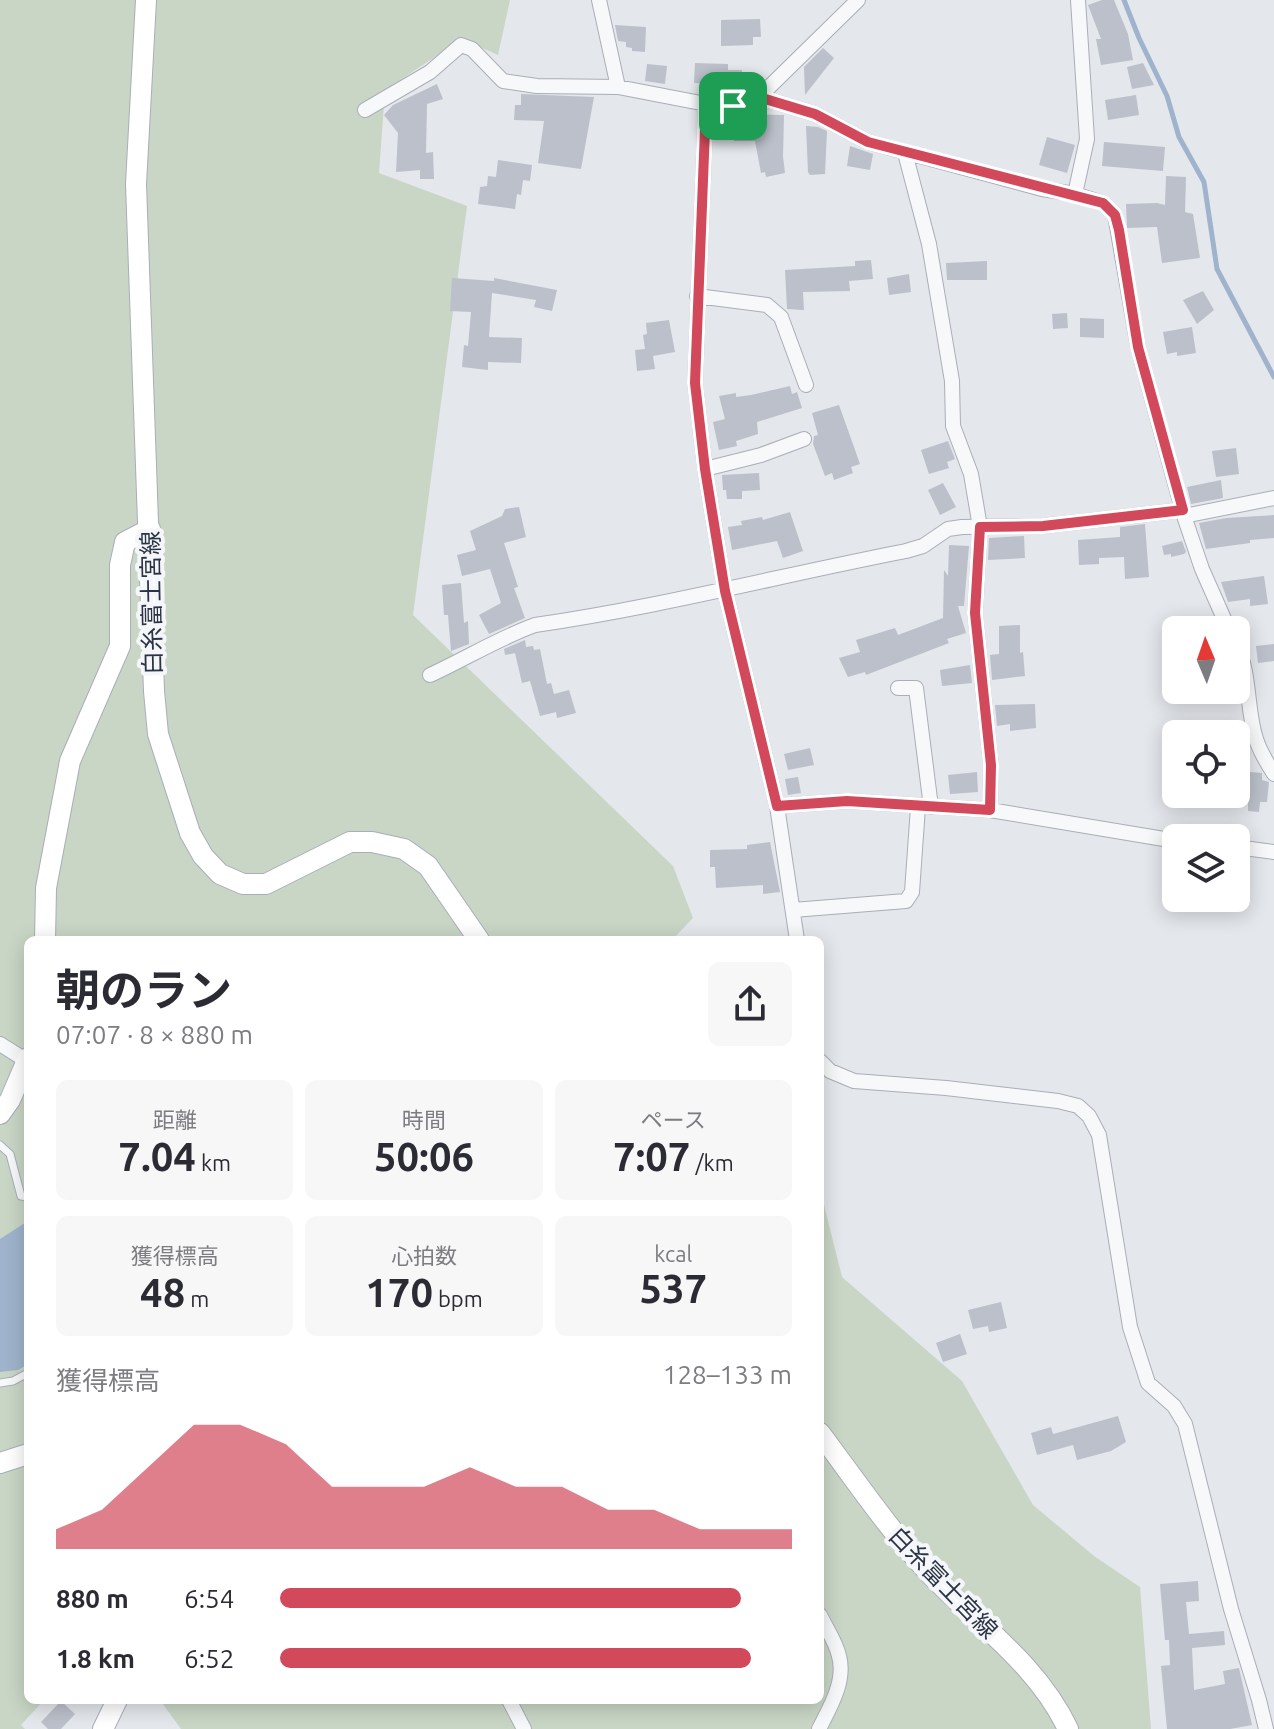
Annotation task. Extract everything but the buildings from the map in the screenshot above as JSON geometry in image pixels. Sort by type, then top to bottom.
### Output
[{"type":"main road","name":"白糸富士宮線","points":[[146,0],[136,184],[154,691],[158,734],[190,833],[203,856],[220,874],[243,884],[266,884],[350,842],[372,842],[404,849],[428,866],[476,936]]},
{"type":"main road","points":[[45,936],[46,888],[70,761],[120,646],[120,565],[125,542],[150,529]]},
{"type":"main road","points":[[0,1114],[10,1100],[24,1066]]},
{"type":"main road","name":"白糸富士宮線","points":[[824,1439],[892,1533],[1037,1678],[1057,1705],[1068,1729]]},
{"type":"main road","points":[[0,1463],[24,1455]]},
{"type":"main road","points":[[103,1729],[115,1704]]},
{"type":"street","points":[[599,0],[618,87]]},
{"type":"street","points":[[365,110],[430,72],[461,45],[472,49],[503,81],[537,86],[618,87],[706,104],[733,106],[759,97],[858,0]]},
{"type":"street","points":[[1075,194],[1087,139],[1078,0]]},
{"type":"street","points":[[759,97],[815,114],[868,142],[1042,189],[1075,194],[1103,203],[1115,215],[1138,347],[1184,513],[1202,569],[1223,616]]},
{"type":"street","points":[[706,104],[695,383],[725,591],[777,806],[796,936]]},
{"type":"street","points":[[905,153],[929,244],[952,381],[953,426],[971,474],[980,527],[975,613],[991,765],[990,810]]},
{"type":"street","points":[[697,296],[767,305],[781,317],[806,385]]},
{"type":"street","points":[[705,469],[761,455],[804,439]]},
{"type":"street","points":[[430,675],[507,635],[535,625],[725,591],[797,572],[906,551],[923,546],[948,529],[1043,526],[1184,513],[1274,498]]},
{"type":"street","points":[[793,910],[906,901],[912,892],[925,807],[916,688],[898,688]]},
{"type":"street","points":[[1250,702],[1255,738],[1274,774]]},
{"type":"street","points":[[777,806],[847,801],[990,810],[1162,839]]},
{"type":"street","points":[[1250,849],[1274,852]]},
{"type":"street","points":[[0,1044],[24,1057]]},
{"type":"street","points":[[824,1065],[830,1071],[854,1081],[1058,1101],[1078,1106],[1089,1116],[1099,1135],[1130,1327],[1148,1383],[1174,1406],[1185,1424],[1231,1609],[1266,1729]]},
{"type":"street","points":[[819,1729],[833,1703],[841,1677],[840,1656],[824,1623]]},
{"type":"street","points":[[511,1704],[524,1729]]},
{"type":"lane","points":[[0,1145],[10,1154],[21,1196],[24,1196]]},
{"type":"lane","points":[[0,1383],[24,1375]]},
{"type":"green space","points":[[0,0],[510,0],[498,55],[462,39],[385,90],[379,173],[467,206],[413,615],[673,866],[693,918],[676,936],[24,936],[24,1704],[40,1704],[21,1725],[25,1729],[0,1729]]},
{"type":"green space","points":[[824,1205],[842,1277],[962,1381],[1033,1505],[1094,1556],[1140,1587],[1151,1729],[181,1729],[163,1704],[824,1704]]},
{"type":"water","points":[[24,1224],[24,1366],[0,1372],[0,1239]]},
{"type":"waterway","points":[[1124,0],[1167,96],[1179,137],[1204,182],[1217,269],[1274,377]]},
{"type":"route","points":[[759,97],[815,114],[868,142],[1042,189],[1075,194],[1103,203],[1115,215],[1138,347],[1183,510],[1043,526],[980,527],[975,613],[991,765],[990,810],[847,801],[777,806],[725,591],[695,383],[706,104],[733,106],[759,97]]}]
